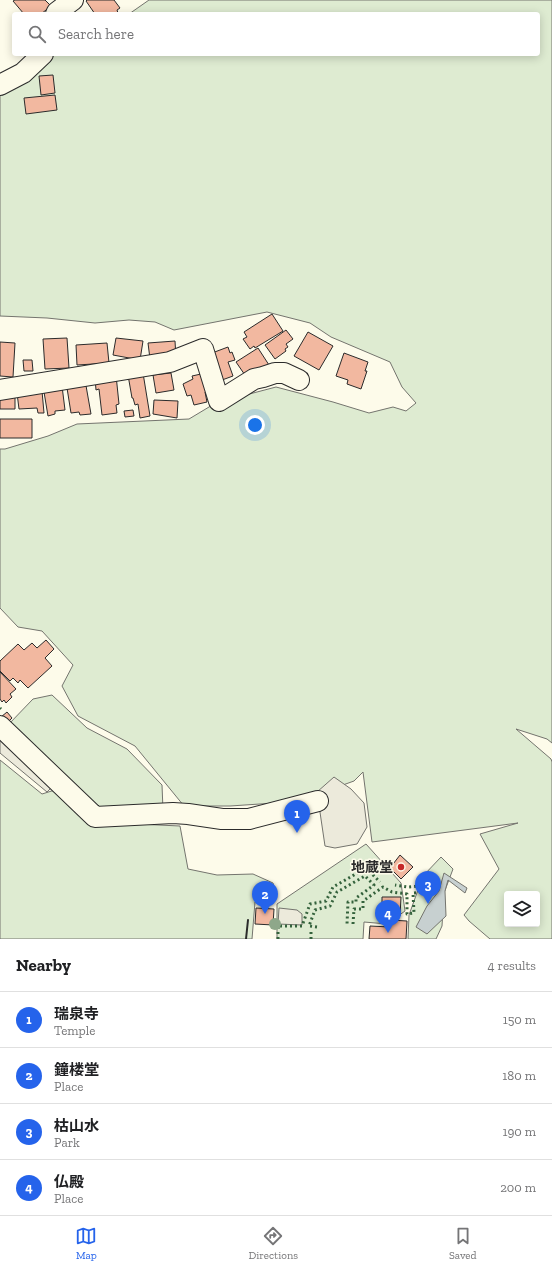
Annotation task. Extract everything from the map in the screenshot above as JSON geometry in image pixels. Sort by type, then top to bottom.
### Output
[{"type":"lane","points":[[57,12],[72,0]]},
{"type":"lane","points":[[0,85],[22,73],[41,56]]},
{"type":"lane","points":[[0,390],[170,362],[203,349],[219,401],[254,379],[275,373],[284,373],[299,380]]},
{"type":"lane","points":[[0,726],[95,817],[172,813],[222,819],[249,819],[318,801]]},
{"type":"green space","points":[[149,0],[552,0],[552,743],[547,739],[516,729],[551,759],[552,762],[552,939],[490,939],[464,915],[499,869],[480,834],[518,823],[372,842],[363,772],[354,781],[329,790],[275,803],[230,806],[184,806],[135,746],[78,716],[62,686],[73,665],[42,631],[18,627],[0,608],[0,449],[5,449],[48,436],[77,424],[189,419],[219,401],[276,387],[369,413],[393,407],[406,411],[416,403],[402,387],[390,362],[331,337],[310,323],[267,312],[174,330],[155,322],[129,320],[95,323],[47,318],[0,316],[0,74],[39,56],[540,56],[540,12],[132,12]]},
{"type":"green space","points":[[52,695],[87,728],[127,749],[162,785],[163,810],[137,824],[180,826],[188,869],[217,875],[253,874],[273,883],[276,895],[255,902],[252,939],[0,939],[0,760],[42,794],[58,789],[8,725],[33,699]]},
{"type":"green space","points":[[366,844],[401,883],[405,911],[387,924],[364,922],[363,939],[277,939],[277,904]]},
{"type":"green space","points":[[441,857],[453,869],[444,893],[442,926],[436,939],[408,939],[409,915],[423,876]]},
{"type":"shaded area","points":[[0,731],[58,781],[47,792],[0,753]]},
{"type":"shaded area","points":[[334,777],[351,789],[364,803],[367,827],[357,844],[335,848],[325,846],[317,792]]},
{"type":"shaded area","points":[[444,873],[467,888],[465,893],[448,880],[445,891],[446,916],[427,934],[416,927],[427,906],[439,891]]},
{"type":"shaded area","points":[[279,908],[297,910],[302,914],[302,925],[278,924]]},
{"type":"building","points":[[45,0],[51,6],[44,12],[22,12],[13,1]]},
{"type":"building","points":[[114,0],[120,8],[117,10],[118,12],[94,12],[86,1]]},
{"type":"building","points":[[53,75],[55,93],[41,95],[39,76]]},
{"type":"building","points":[[55,95],[57,110],[26,114],[24,98]]},
{"type":"building","points":[[272,314],[283,331],[255,348],[254,346],[250,349],[243,339],[247,337],[244,332]]},
{"type":"building","points":[[286,330],[293,339],[286,344],[288,347],[285,349],[286,351],[275,359],[265,345]]},
{"type":"building","points":[[308,332],[333,346],[319,370],[294,356]]},
{"type":"building","points":[[67,338],[69,368],[45,369],[43,339]]},
{"type":"building","points":[[116,338],[143,341],[140,360],[113,355]]},
{"type":"building","points":[[175,341],[176,358],[150,359],[148,343]]},
{"type":"building","points":[[0,342],[15,343],[13,377],[0,376]]},
{"type":"building","points":[[107,343],[109,363],[77,365],[76,345]]},
{"type":"building","points":[[228,347],[235,360],[228,362],[233,376],[222,380],[212,353]]},
{"type":"building","points":[[258,348],[269,365],[247,378],[236,362]]},
{"type":"building","points":[[344,353],[368,362],[365,371],[367,371],[361,389],[347,384],[348,380],[336,376]]},
{"type":"building","points":[[23,360],[32,360],[33,371],[24,371]]},
{"type":"building","points":[[143,373],[150,416],[140,418],[138,404],[135,405],[132,398],[128,375]]},
{"type":"building","points":[[171,373],[174,390],[156,393],[153,375]]},
{"type":"building","points":[[201,374],[207,391],[205,392],[207,402],[194,405],[191,395],[187,396],[183,384],[193,379],[192,376]]},
{"type":"building","points":[[116,375],[119,404],[116,405],[117,413],[102,415],[99,389],[96,390],[95,378]]},
{"type":"building","points":[[85,380],[91,414],[80,415],[79,412],[71,413],[67,388]]},
{"type":"building","points":[[43,386],[62,386],[65,410],[55,411],[55,414],[48,416]]},
{"type":"building","points":[[42,391],[44,413],[38,413],[37,408],[19,409],[17,393]]},
{"type":"building","points":[[0,395],[15,395],[15,409],[0,409]]},
{"type":"building","points":[[154,400],[178,401],[177,418],[153,414]]},
{"type":"building","points":[[133,410],[134,416],[125,417],[124,411]]},
{"type":"building","points":[[0,419],[32,419],[32,438],[0,438]]},
{"type":"building","points":[[46,640],[54,649],[45,658],[52,666],[28,688],[20,680],[18,683],[13,678],[10,681],[0,671],[0,661],[18,644],[24,650],[32,643],[37,648]]},
{"type":"building","points":[[0,672],[16,689],[10,694],[12,697],[6,703],[4,700],[2,702],[0,699]]},
{"type":"building","points":[[7,712],[12,718],[6,724],[1,717]]},
{"type":"building","name":"地蔵堂","points":[[400,855],[413,867],[401,879],[390,868]]},
{"type":"building","points":[[382,897],[401,897],[400,916],[382,916]]},
{"type":"building","points":[[256,908],[274,909],[273,925],[255,924]]},
{"type":"building","points":[[390,920],[407,921],[406,939],[369,939],[370,926],[390,927]]},
{"type":"hedge","points":[[278,939],[278,926],[302,926],[310,904],[326,901],[333,887],[366,868],[380,882]]},
{"type":"hedge","points":[[317,927],[309,926],[315,910],[330,906],[337,892],[365,876],[374,885],[356,898],[356,902],[348,902],[347,924]]},
{"type":"hedge","points":[[353,924],[354,909],[363,909],[363,901],[383,887],[392,892],[407,894],[407,914],[414,913],[413,893],[432,891],[432,885],[408,887],[395,885]]},
{"type":"hedge","points":[[311,932],[311,939]]},
{"type":"wall","points":[[246,939],[248,920]]},
{"type":"place","name":"瑞泉寺","points":[[297,833]]},
{"type":"place","name":"地蔵堂","points":[[401,867]]},
{"type":"place","name":"枯山水","points":[[428,904]]},
{"type":"place","name":"鐘楼堂","points":[[265,914]]},
{"type":"place","name":"仏殿","points":[[388,933]]}]
